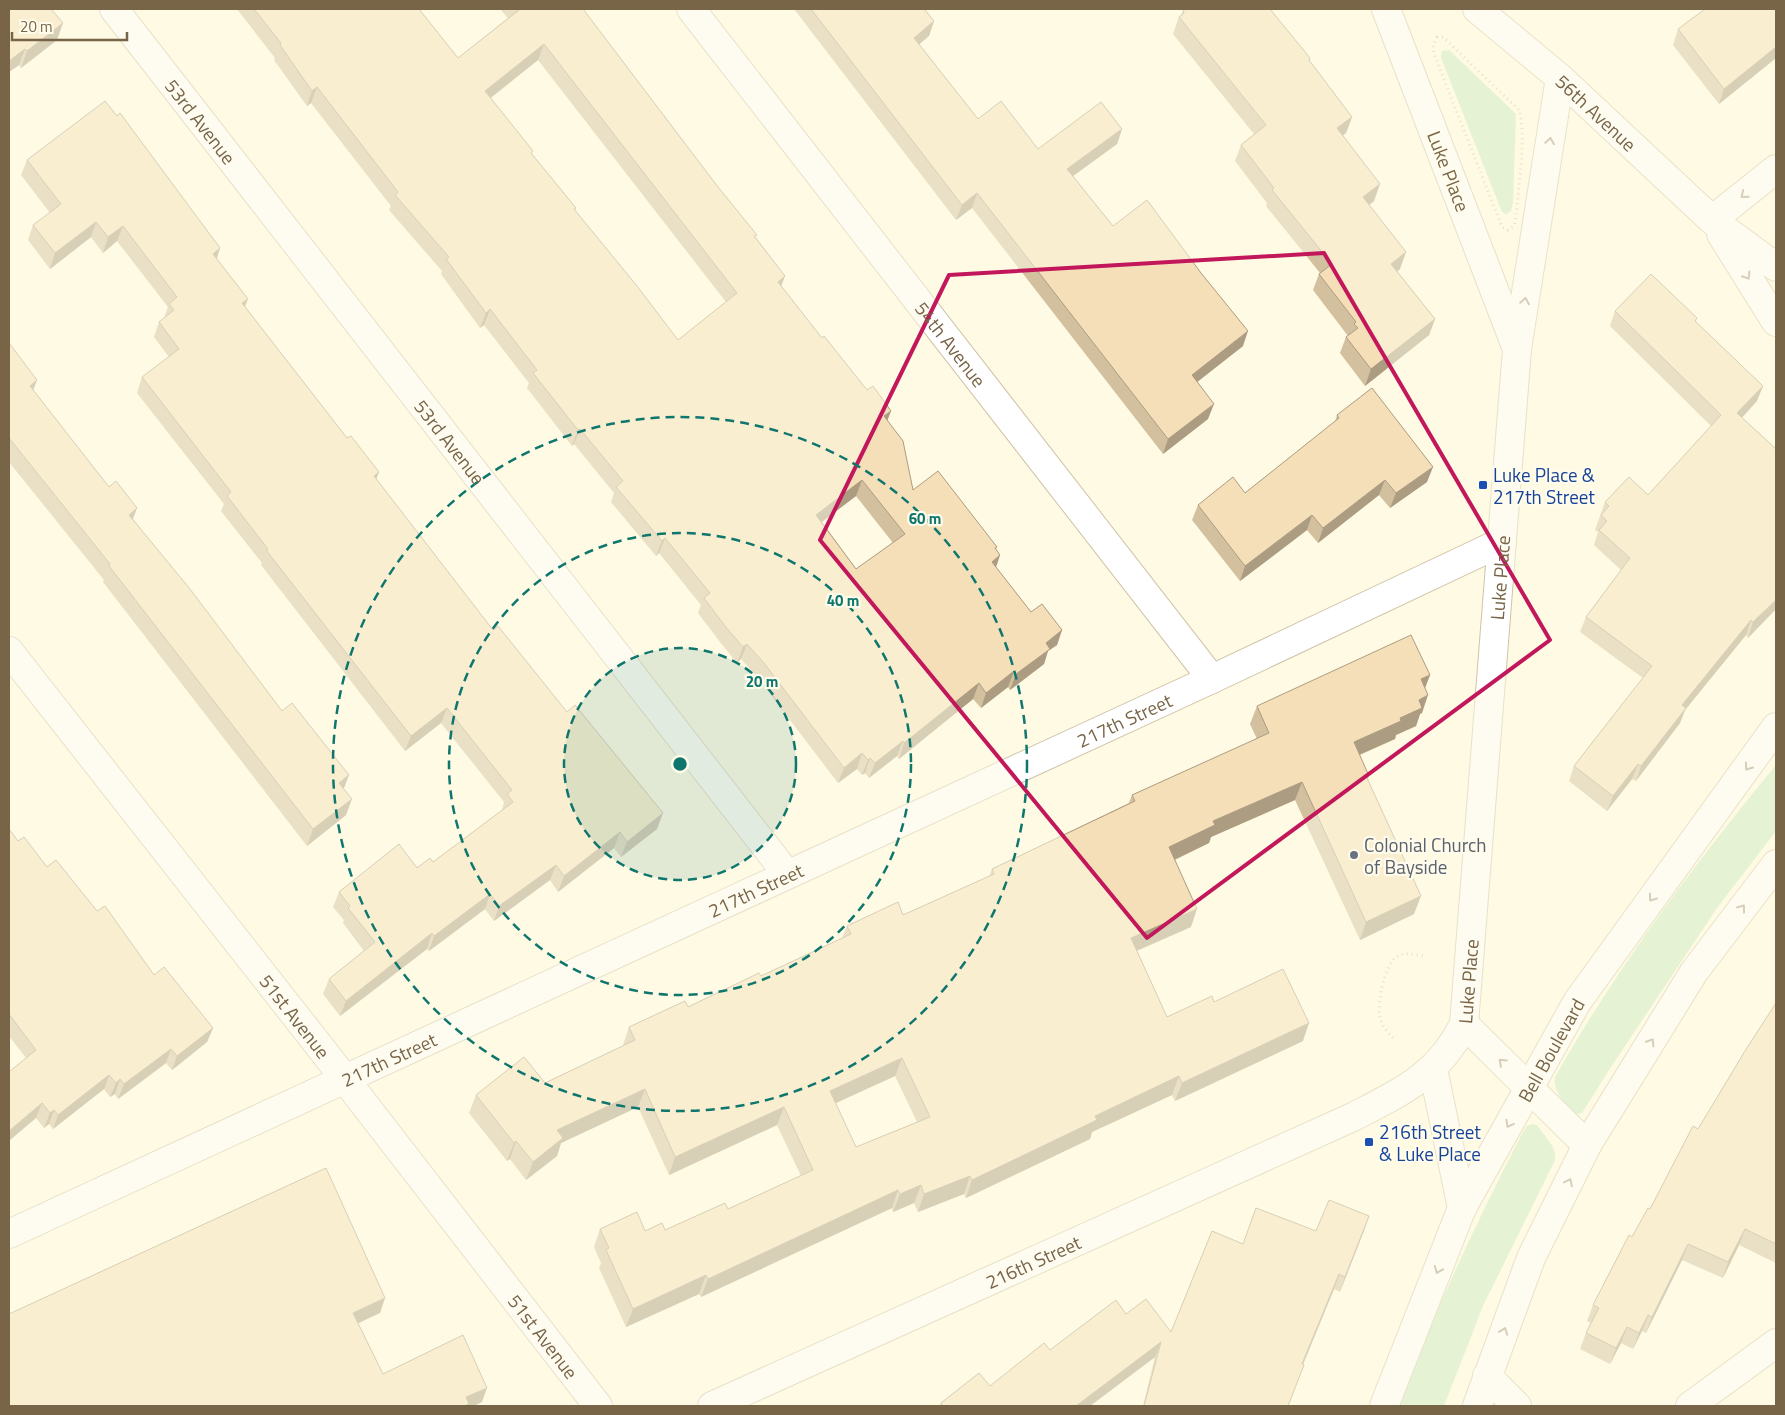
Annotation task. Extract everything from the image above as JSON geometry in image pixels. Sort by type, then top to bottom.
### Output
[{"type":"street","name":"53rd Avenue","points":[[114,9],[787,874]]},
{"type":"street","name":"54th Avenue","points":[[691,9],[1212,679]]},
{"type":"street","name":"Luke Place","points":[[1355,1116],[1410,1086],[1433,1069],[1456,1040],[1464,1024],[1517,349],[1386,9]]},
{"type":"street","name":"56th Avenue","points":[[1477,9],[1560,78],[1712,220],[1776,268]]},
{"type":"street","points":[[1517,349],[1560,78]]},
{"type":"street","points":[[1712,220],[1776,169]]},
{"type":"street","name":"56th Avenue","points":[[1712,220],[1776,322]]},
{"type":"street","name":"217th Street","points":[[9,1234],[1212,679],[1502,542]]},
{"type":"street","name":"51st Avenue","points":[[9,651],[598,1406]]},
{"type":"street","name":"Bell Boulevard","points":[[1384,1406],[1462,1208],[1577,1002],[1776,727]]},
{"type":"street","points":[[1477,1406],[1531,1258],[1587,1145],[1694,972],[1776,864]]},
{"type":"street","points":[[1464,1024],[1587,1145]]},
{"type":"street","points":[[1433,1069],[1462,1208]]},
{"type":"street","name":"216th Street","points":[[712,1406],[1355,1116]]},
{"type":"street","points":[[1690,1406],[1776,1343]]},
{"type":"street","points":[[1487,1376],[1516,1406]]},
{"type":"path","points":[[1436,37],[1443,37],[1519,110],[1522,121],[1522,135],[1516,216],[1514,226],[1508,230],[1502,227],[1434,54],[1432,45],[1436,37]]},
{"type":"path","points":[[1393,1038],[1383,1026],[1379,1007],[1381,989],[1395,958],[1410,954],[1425,956]]},
{"type":"highlighted area","points":[[1324,253],[1550,640],[1147,938],[820,540],[949,275]]},
{"type":"green space","points":[[1449,50],[1516,114],[1513,202],[1511,211],[1506,214],[1502,212],[1441,58],[1442,51]]},
{"type":"green space","points":[[1776,765],[1776,831],[1717,908],[1582,1113],[1574,1113],[1558,1092],[1555,1077],[1631,955],[1716,839]]},
{"type":"green space","points":[[1537,1125],[1549,1141],[1554,1150],[1555,1160],[1483,1306],[1444,1406],[1396,1406],[1472,1234],[1523,1132],[1527,1126]]},
{"type":"building","points":[[9,9],[51,9],[63,23],[27,51],[25,49],[9,61]]},
{"type":"building","points":[[254,9],[419,9],[458,58],[518,9],[583,9],[718,187],[757,235],[754,236],[785,276],[778,282],[822,338],[824,336],[867,390],[873,386],[891,411],[884,416],[903,441],[913,490],[938,471],[997,547],[995,548],[1000,555],[992,562],[1031,612],[1042,604],[1062,630],[1046,643],[1050,649],[1016,674],[1014,671],[986,693],[979,683],[904,743],[903,741],[875,763],[870,758],[868,760],[862,753],[844,768],[764,663],[747,644],[743,647],[725,626],[704,598],[710,593],[665,538],[662,541],[616,487],[623,481],[580,429],[578,430],[533,373],[537,370],[490,309],[486,313],[446,259],[449,257],[395,195],[398,192],[317,87],[312,91],[280,45],[281,43]],"holes":[[[544,44],[737,293],[678,340],[574,209],[576,208],[531,153],[533,151],[485,91]],[[862,480],[905,534],[856,569],[816,515]]]},
{"type":"building","points":[[811,9],[924,9],[934,21],[914,38],[978,119],[1001,101],[1038,149],[1101,102],[1122,129],[1067,169],[1113,226],[1147,200],[1201,273],[1248,331],[1192,375],[1214,404],[1168,439],[977,193],[962,205]]},
{"type":"building","points":[[1186,9],[1270,9],[1310,58],[1309,60],[1352,117],[1337,128],[1380,184],[1363,197],[1406,252],[1391,264],[1435,319],[1371,369],[1346,337],[1358,328],[1354,324],[1356,322],[1319,274],[1332,264],[1272,190],[1274,188],[1241,145],[1266,125],[1179,17]]},
{"type":"building","points":[[1705,9],[1776,9],[1776,47],[1724,89],[1678,29]]},
{"type":"building","points":[[105,101],[117,116],[120,113],[220,248],[213,254],[248,299],[242,303],[347,438],[351,436],[379,472],[374,476],[493,630],[498,626],[567,712],[575,705],[663,813],[627,842],[620,832],[564,876],[556,865],[499,906],[490,894],[434,936],[432,933],[346,1001],[329,979],[375,942],[348,908],[350,906],[339,892],[399,844],[417,868],[430,858],[433,862],[513,802],[507,794],[512,790],[447,708],[411,736],[266,550],[268,549],[227,496],[231,492],[142,377],[179,349],[159,322],[174,310],[169,304],[177,297],[123,226],[108,237],[96,222],[55,253],[33,225],[61,204],[27,160]]},
{"type":"building","points":[[1651,274],[1697,318],[1695,321],[1763,386],[1737,413],[1776,449],[1776,600],[1753,622],[1751,620],[1682,705],[1686,708],[1641,766],[1638,764],[1613,796],[1574,766],[1652,666],[1586,617],[1630,558],[1599,530],[1607,521],[1601,515],[1609,506],[1605,502],[1629,477],[1648,495],[1721,415],[1615,311]]},
{"type":"building","points":[[9,343],[37,380],[30,386],[109,487],[116,481],[137,508],[129,515],[190,589],[282,711],[292,703],[349,775],[339,783],[352,799],[313,829],[109,566],[110,564],[9,438]]},
{"type":"building","points":[[1372,388],[1433,467],[1396,493],[1385,480],[1323,528],[1312,515],[1245,566],[1198,505],[1233,477],[1245,493],[1339,418],[1337,415]]},
{"type":"building","points":[[1411,635],[1430,675],[1421,679],[1428,695],[1419,700],[1422,708],[1400,718],[1401,721],[1354,742],[1369,776],[1367,778],[1421,896],[1366,922],[1302,782],[1213,821],[1215,825],[1169,847],[1197,909],[1131,938],[1167,1017],[1212,996],[1214,1002],[1283,969],[1309,1023],[1182,1083],[1179,1076],[1095,1116],[1097,1120],[972,1180],[970,1176],[924,1194],[921,1185],[900,1194],[898,1190],[708,1279],[706,1275],[633,1309],[606,1250],[609,1248],[600,1229],[637,1212],[645,1231],[662,1223],[665,1230],[725,1203],[728,1209],[813,1170],[784,1107],[675,1157],[645,1089],[557,1130],[563,1138],[533,1162],[516,1141],[514,1143],[476,1095],[524,1057],[545,1083],[635,1040],[629,1027],[685,1001],[688,1007],[759,973],[761,976],[851,934],[847,926],[898,902],[903,915],[994,874],[992,869],[1135,801],[1132,795],[1269,733],[1257,706]],"holes":[[[902,1058],[930,1117],[856,1147],[830,1091]]]},
{"type":"building","points":[[9,829],[18,841],[24,837],[47,867],[56,860],[97,911],[105,906],[154,975],[164,967],[213,1028],[177,1056],[171,1049],[124,1084],[120,1079],[116,1083],[109,1075],[58,1115],[54,1110],[50,1113],[42,1103],[9,1131],[9,1072],[36,1050],[9,1014]]},
{"type":"building","points":[[1776,1003],[1776,1244],[1745,1229],[1728,1262],[1688,1244],[1652,1317],[1648,1315],[1639,1333],[1627,1327],[1616,1348],[1586,1333],[1599,1308],[1593,1305],[1629,1235],[1632,1237],[1648,1208],[1650,1209],[1693,1126],[1698,1129]]},
{"type":"building","points":[[326,1168],[385,1298],[353,1313],[383,1374],[463,1335],[487,1388],[466,1397],[469,1404],[464,1406],[9,1406],[9,1314]]},
{"type":"building","points":[[1329,1200],[1369,1216],[1345,1277],[1339,1274],[1302,1364],[1304,1365],[1288,1406],[1144,1406],[1161,1342],[1076,1406],[943,1406],[941,1403],[979,1373],[990,1386],[1044,1343],[1050,1350],[1116,1300],[1126,1314],[1146,1299],[1171,1332],[1212,1231],[1243,1244],[1256,1208],[1316,1231]]},
{"type":"place","name":"Luke Place & 217th Street","points":[[1483,485]]},
{"type":"place","name":"Colonial Church of Bayside","points":[[1354,855]]},
{"type":"place","name":"216th Street & Luke Place","points":[[1369,1142]]}]
